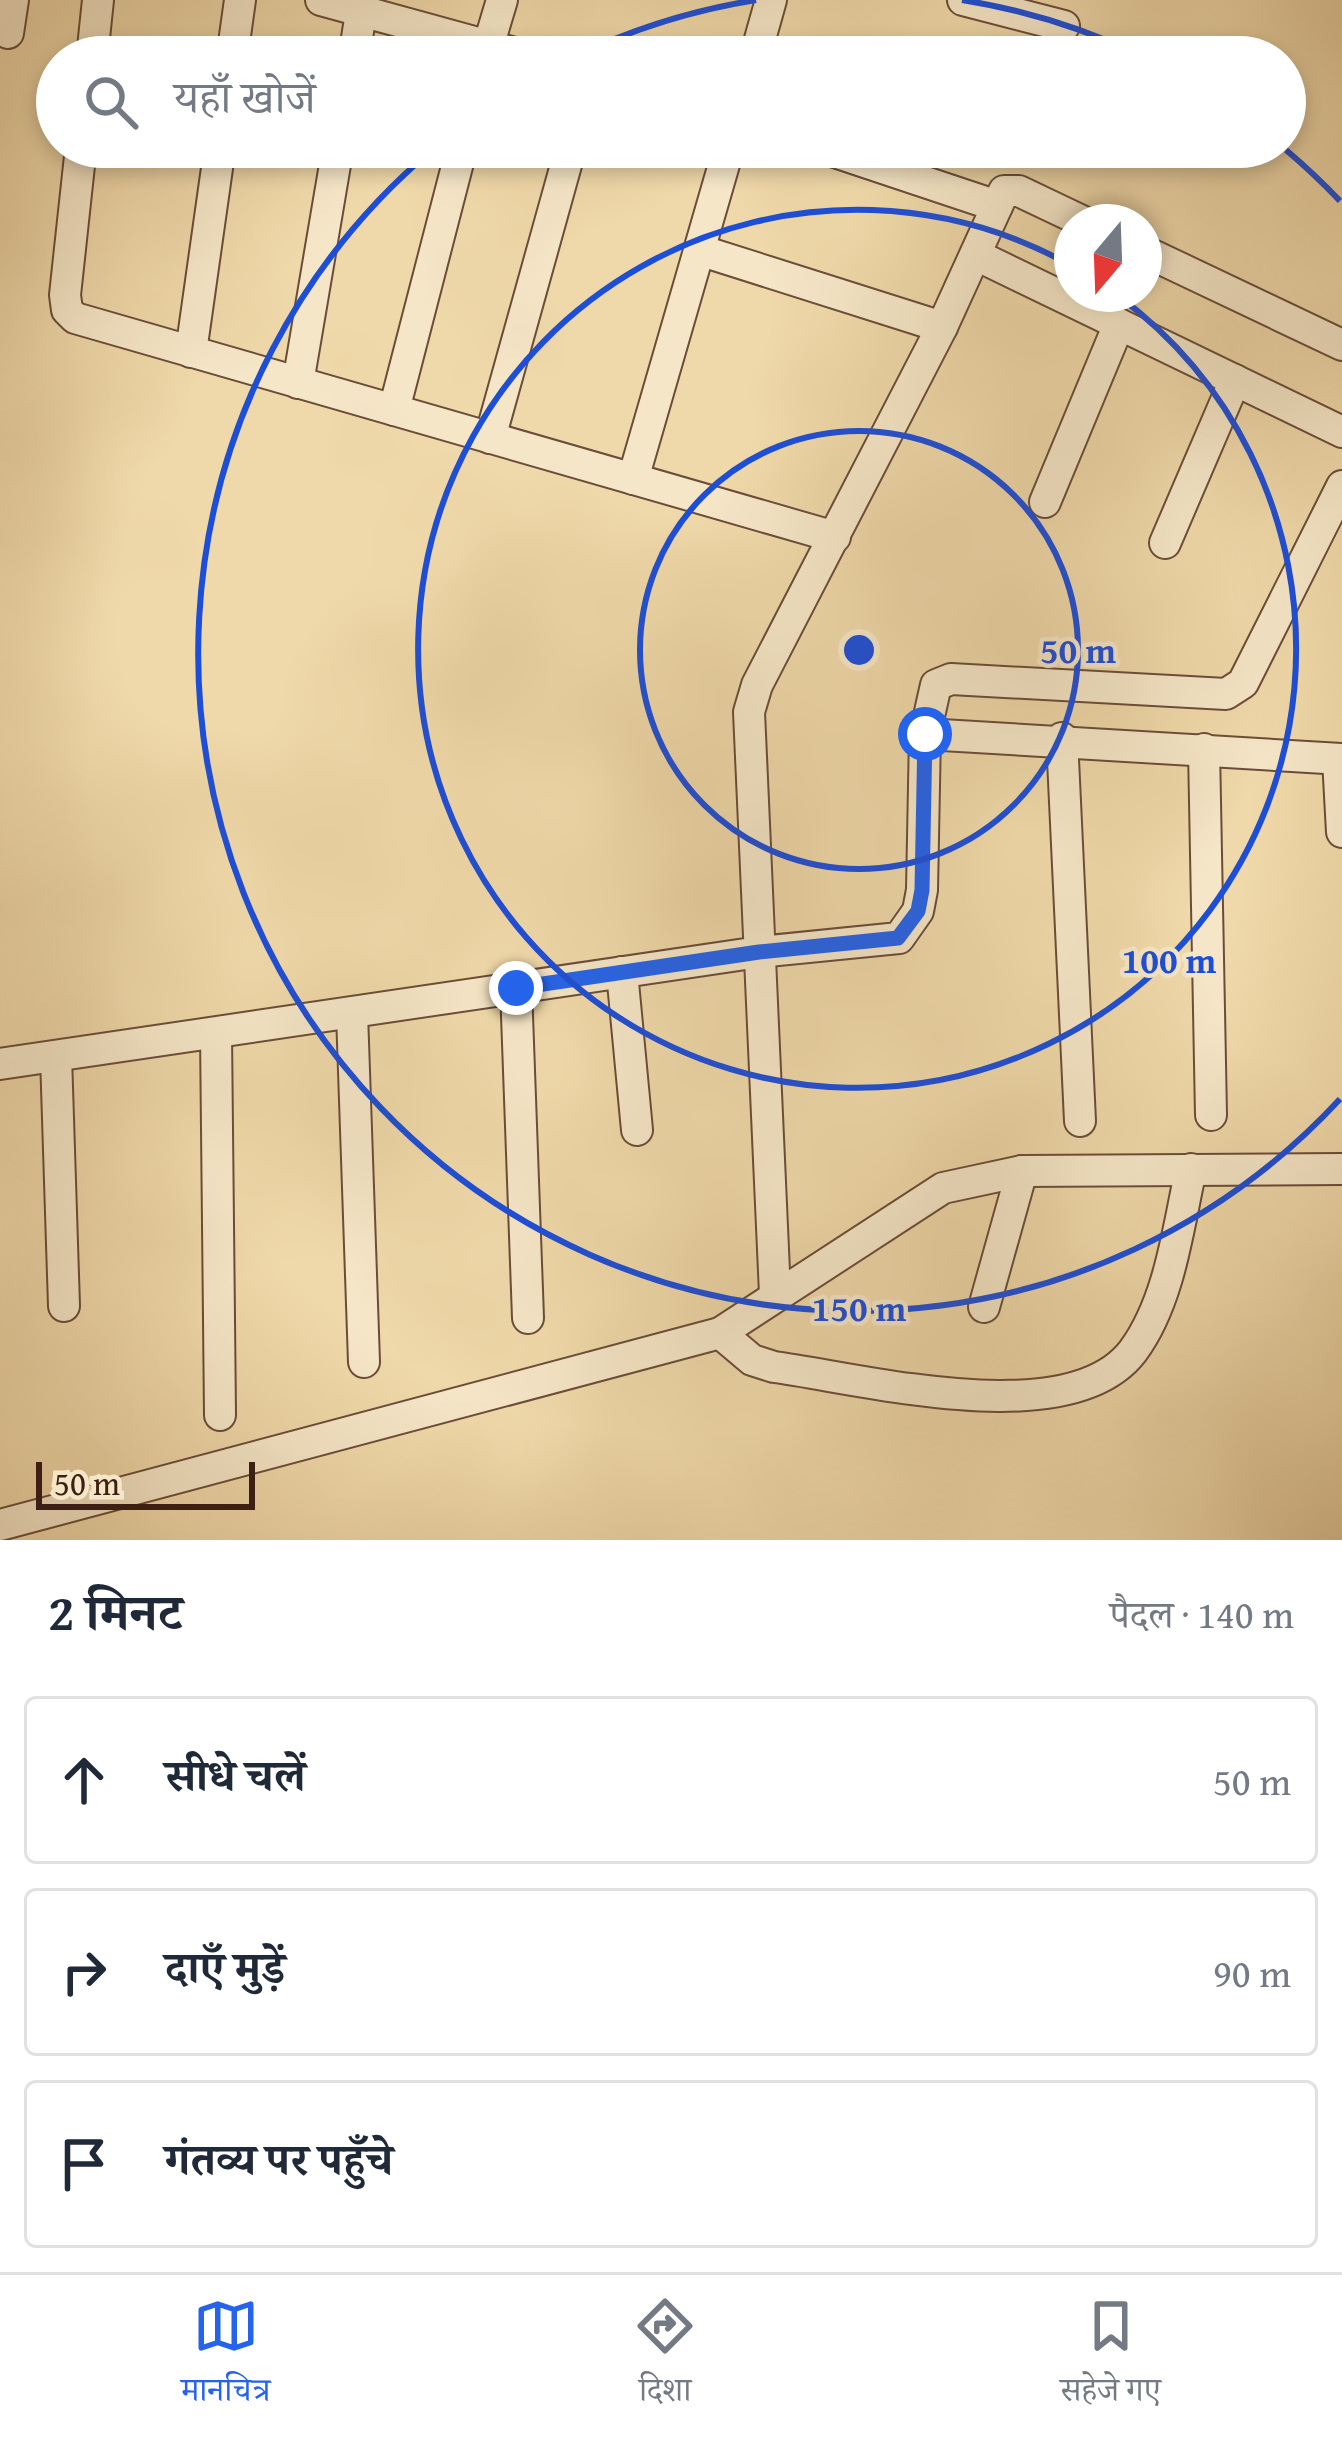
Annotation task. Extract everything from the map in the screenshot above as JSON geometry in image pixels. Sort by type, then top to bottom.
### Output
[{"type":"street","points":[[8,33],[13,0]]},
{"type":"street","points":[[94,36],[98,0]]},
{"type":"street","points":[[235,36],[240,0]]},
{"type":"street","points":[[321,0],[362,5],[446,36]]},
{"type":"street","points":[[491,36],[502,0]]},
{"type":"street","points":[[761,36],[771,0]]},
{"type":"street","points":[[971,1],[1064,26]]},
{"type":"street","points":[[357,36],[362,5]]},
{"type":"street","points":[[79,168],[67,310],[75,318],[835,537]]},
{"type":"street","points":[[191,352],[217,168]]},
{"type":"street","points":[[298,383],[334,168]]},
{"type":"street","points":[[394,410],[457,168]]},
{"type":"street","points":[[490,438],[565,168]]},
{"type":"street","points":[[633,479],[723,168]]},
{"type":"street","points":[[883,168],[997,206]]},
{"type":"street","points":[[775,1294],[749,712],[757,685],[942,326],[1004,191],[1014,189],[1054,208]]},
{"type":"street","points":[[699,250],[942,326]]},
{"type":"street","points":[[976,255],[1342,432]]},
{"type":"street","points":[[1162,260],[1342,345]]},
{"type":"street","points":[[1045,502],[1119,324]]},
{"type":"street","points":[[1165,543],[1235,380]]},
{"type":"street","points":[[0,1064],[759,952],[898,938],[909,929],[922,890],[925,734],[927,705],[936,685],[951,679],[1226,694],[1243,683],[1342,486]]},
{"type":"street","points":[[925,734],[1340,759],[1342,832]]},
{"type":"street","points":[[1063,739],[1080,1121]]},
{"type":"street","points":[[1204,749],[1211,1115]]},
{"type":"street","points":[[622,972],[637,1130]]},
{"type":"street","points":[[516,988],[528,1318]]},
{"type":"street","points":[[352,1012],[364,1362]]},
{"type":"street","points":[[216,1033],[220,1415]]},
{"type":"street","points":[[56,1056],[64,1306]]},
{"type":"street","points":[[720,1333],[752,1360],[774,1367],[1015,1400],[1078,1388],[1112,1373],[1135,1349],[1170,1265],[1191,1169]]},
{"type":"street","points":[[0,1525],[720,1333],[943,1188],[1022,1171],[1342,1169]]},
{"type":"street","points":[[984,1307],[1022,1171]]},
{"type":"route","points":[[516,988],[759,952],[898,938],[918,911],[922,890],[925,734]]}]
